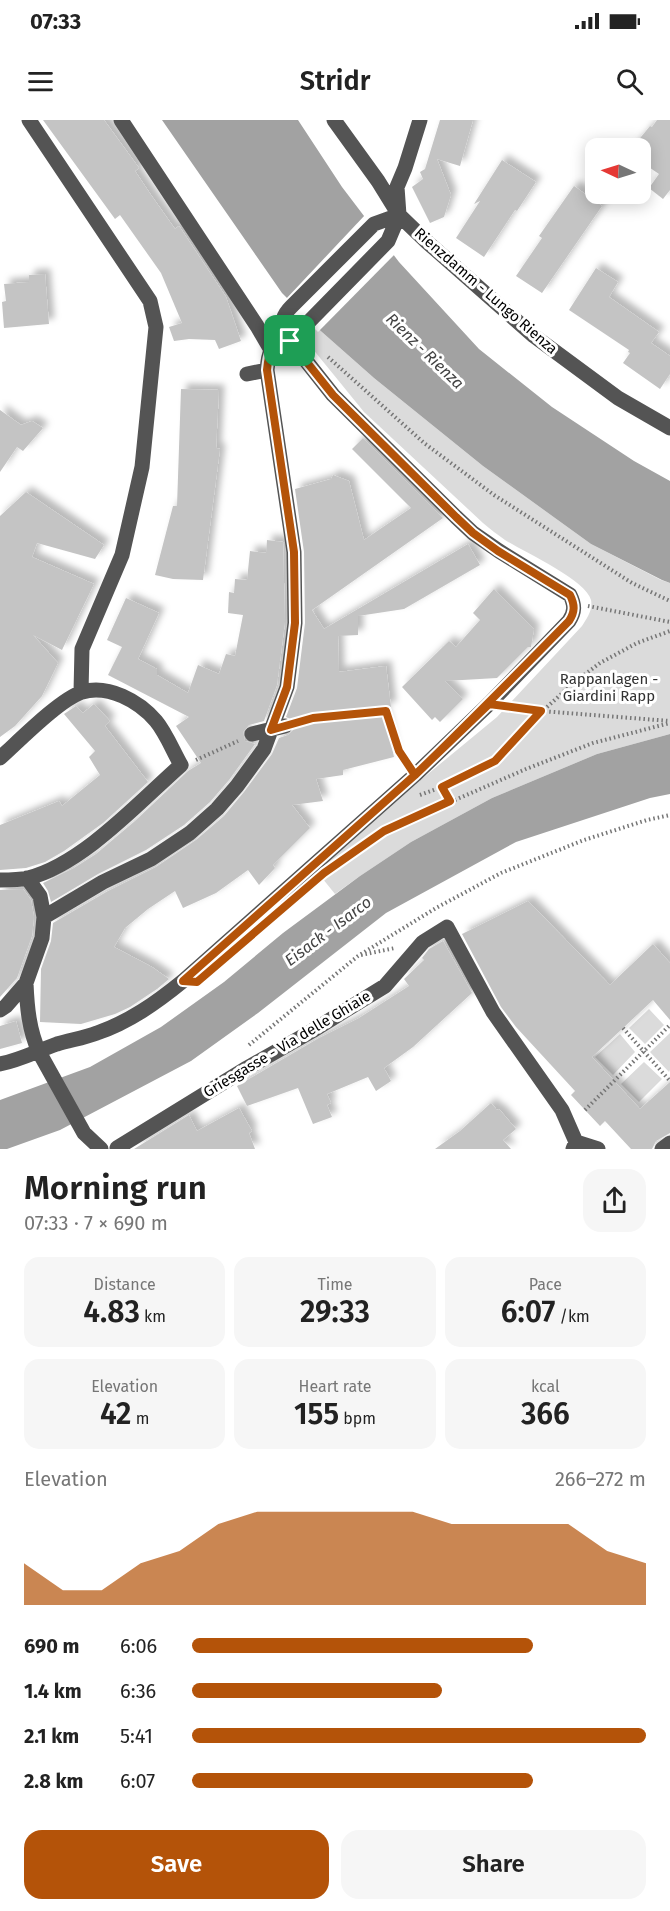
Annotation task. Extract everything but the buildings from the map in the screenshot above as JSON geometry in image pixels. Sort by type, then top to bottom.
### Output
[{"type":"street","points":[[28,120],[150,302],[156,327],[142,467],[122,555],[82,649],[81,693]]},
{"type":"street","points":[[121,120],[271,350]]},
{"type":"street","name":"Rienzdamm - Lungo Rienza","points":[[334,120],[378,181],[399,215],[426,242],[534,336],[618,398],[670,428]]},
{"type":"street","points":[[44,917],[103,882],[151,859],[190,833],[230,794],[278,728],[279,709],[287,687],[295,623],[294,552],[267,370],[271,350],[277,343],[290,341],[388,241],[399,215],[397,187],[420,120]]},
{"type":"street","points":[[0,1064],[39,1052],[56,1044],[97,1033],[129,1019],[158,1002],[415,775],[489,704],[569,621],[574,613],[574,603],[570,595],[473,533],[333,395],[284,333],[282,324],[285,313],[374,224],[399,215]]},
{"type":"street","points":[[247,374],[267,370]]},
{"type":"street","points":[[0,758],[61,705],[81,693],[93,690],[124,696],[139,706],[156,721],[180,765],[124,817],[82,851],[42,873],[27,878],[0,880]]},
{"type":"street","points":[[252,734],[278,728]]},
{"type":"street","points":[[0,1010],[26,983],[42,938],[44,917],[40,896],[27,878]]},
{"type":"street","name":"Griesgasse - Via delle Ghiaie","points":[[109,1148],[312,1031],[385,986],[423,942],[447,927],[493,1012],[562,1110],[574,1146]]},
{"type":"street","points":[[26,983],[28,1013],[34,1041],[39,1052],[84,1133],[109,1148]]},
{"type":"street","points":[[662,1149],[670,1143]]},
{"type":"street","points":[[574,1146],[598,1149]]},
{"type":"path","points":[[324,353],[424,443],[494,495],[632,583],[670,601]]},
{"type":"path","points":[[574,603],[670,622]]},
{"type":"path","points":[[410,799],[442,787],[495,761],[541,711],[600,663],[637,643],[670,631]]},
{"type":"path","points":[[489,704],[541,711],[670,722]]},
{"type":"path","points":[[278,728],[313,718],[386,711],[399,751],[415,775]]},
{"type":"path","points":[[366,843],[384,831],[526,769],[593,743],[670,722]]},
{"type":"path","points":[[180,765],[200,759],[252,734]]},
{"type":"path","points":[[442,787],[450,801]]},
{"type":"path","points":[[241,1050],[357,956],[436,908],[501,873],[584,840],[670,815]]},
{"type":"path","points":[[357,956],[423,942]]},
{"type":"path","points":[[585,1110],[670,1025]]},
{"type":"path","points":[[623,1028],[670,1082]]},
{"type":"green space","name":"Rappanlagen - Giardini Rapp","points":[[314,325],[374,378],[483,466],[591,544],[670,583],[670,734],[597,754],[492,798],[411,842],[335,894],[314,868],[497,717],[582,626],[589,614],[591,600],[587,592],[567,575],[505,540],[483,523],[364,412],[303,337]]},
{"type":"green space","points":[[649,1009],[664,1025],[645,1044],[629,1028]]},
{"type":"green space","points":[[670,1033],[670,1070],[669,1072],[650,1052]]},
{"type":"green space","points":[[620,1034],[635,1052],[613,1075],[595,1057]]},
{"type":"green space","points":[[644,1062],[662,1079],[639,1102],[621,1084]]},
{"type":"water","name":"Rienz - Rienza","points":[[162,120],[298,120],[342,187],[399,262],[479,349],[552,407],[634,461],[670,481],[670,583],[591,544],[483,466],[374,378],[314,325],[282,293]]},
{"type":"water","name":"Eisack - Isarco","points":[[670,734],[670,794],[650,798],[516,842],[386,913],[258,1013],[191,1061],[60,1130],[7,1149],[0,1149],[0,1100],[90,1067],[161,1027],[224,982],[283,933],[360,876],[411,842],[492,798],[597,754]]},
{"type":"pier","points":[[365,215],[396,253],[318,332],[285,300]]},
{"type":"route","points":[[290,341],[277,343],[271,350],[267,370],[294,552],[295,623],[287,687],[271,730],[313,718],[386,711],[399,751],[415,775],[489,704],[541,711],[495,761],[442,787],[450,801],[384,831],[324,873],[197,982],[183,981],[415,775],[452,740],[489,704],[569,621],[574,613],[574,603],[570,595],[498,551],[456,517],[333,395],[290,341]]}]
